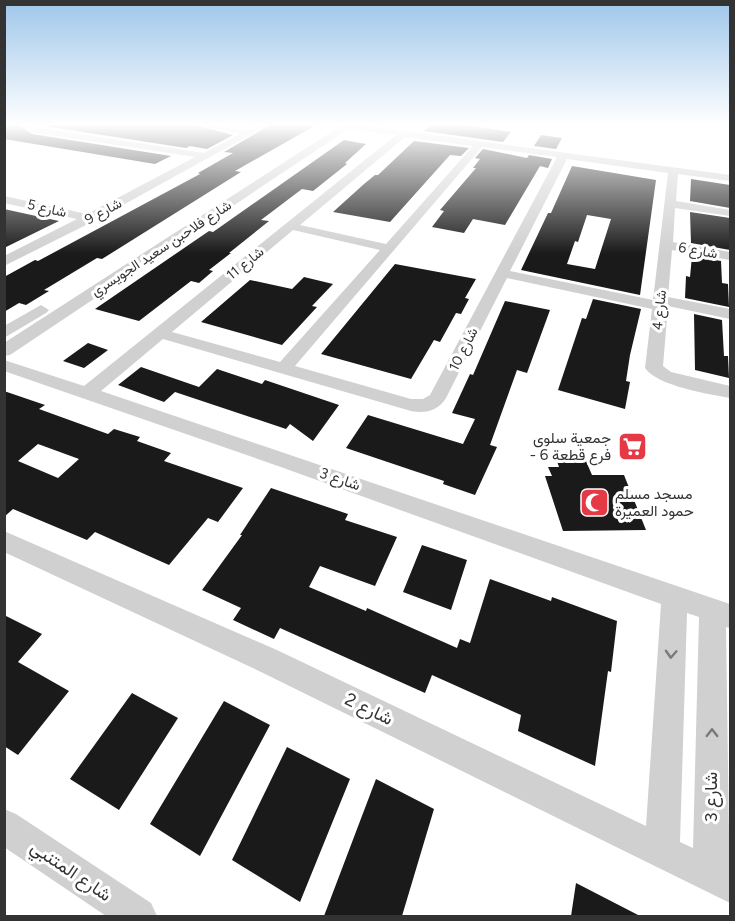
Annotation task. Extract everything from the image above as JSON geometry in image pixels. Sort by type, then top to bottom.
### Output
[{"type":"street","name":"شارع 9","points":[[4,262],[183,168]]},
{"type":"street","name":"شارع فلاحبن سعيد الجويسري","points":[[4,333],[59,305],[273,168]]},
{"type":"street","name":"شارع 11","points":[[87,393],[362,168]]},
{"type":"street","points":[[284,368],[388,248],[394,234],[457,168]]},
{"type":"street","name":"شارع 10","points":[[159,333],[411,405],[431,404],[437,398],[557,168]]},
{"type":"street","points":[[657,168],[730,178]]},
{"type":"street","name":"شارع 4","points":[[673,170],[653,365],[665,376],[730,392]]},
{"type":"street","name":"شارع 5","points":[[4,199],[90,218]]},
{"type":"street","points":[[670,204],[730,213]]},
{"type":"street","points":[[302,217],[345,225]]},
{"type":"street","points":[[290,226],[388,248]]},
{"type":"street","name":"شارع 6","points":[[666,245],[730,256]]},
{"type":"street","points":[[502,273],[730,314]]},
{"type":"street","name":"شارع فلاحبن سعيد الجويسري","points":[[4,351],[59,305]]},
{"type":"street","name":"شارع 3","points":[[4,365],[318,471],[721,613],[721,880]]},
{"type":"street","name":"شارع 2","points":[[4,541],[269,661],[721,880]]},
{"type":"street","points":[[662,851],[674,596]]},
{"type":"street","name":"شارع المتنبي","points":[[4,826],[138,916]]},
{"type":"building","points":[[207,168],[240,168],[235,171],[241,172],[102,259],[97,258],[44,290],[49,291],[26,305],[19,303],[4,312],[4,277],[200,174],[198,173]]},
{"type":"building","points":[[304,168],[342,168],[313,191],[302,189],[261,220],[269,221],[209,270],[213,271],[199,283],[191,281],[139,321],[95,309],[209,231],[213,232]]},
{"type":"building","points":[[385,168],[438,168],[390,222],[333,212],[364,184]]},
{"type":"building","points":[[473,168],[539,168],[505,225],[473,219],[464,233],[432,227],[444,211],[440,210],[476,168]]},
{"type":"building","points":[[571,168],[656,180],[640,295],[521,270],[548,213],[551,213]],"holes":[[[587,215],[611,219],[595,269],[567,264],[575,241],[578,242]]]},
{"type":"building","points":[[691,179],[730,185],[730,208],[690,201]]},
{"type":"building","points":[[4,209],[59,221],[4,248]]},
{"type":"building","points":[[690,212],[730,218],[730,250],[691,243]]},
{"type":"building","points":[[692,256],[721,261],[722,283],[728,284],[729,307],[685,298],[686,276],[690,277]]},
{"type":"building","points":[[395,264],[476,279],[465,298],[469,299],[461,314],[456,313],[440,342],[434,340],[411,379],[321,354]]},
{"type":"building","points":[[304,277],[333,284],[312,306],[317,307],[282,345],[201,322],[250,280],[292,289]]},
{"type":"building","points":[[593,299],[641,309],[630,355],[626,381],[630,382],[625,409],[558,390],[582,318],[586,319]]},
{"type":"building","points":[[505,301],[550,310],[527,373],[517,370],[490,445],[497,447],[475,495],[443,484],[444,481],[346,448],[368,415],[463,444],[475,419],[452,413],[470,374],[473,375]]},
{"type":"building","points":[[694,314],[722,320],[724,356],[728,356],[729,378],[695,370]]},
{"type":"building","points":[[88,343],[108,350],[84,368],[63,361]]},
{"type":"building","points":[[141,367],[199,387],[217,369],[262,384],[265,380],[339,405],[313,441],[290,424],[286,429],[175,392],[164,402],[118,385]]},
{"type":"building","points":[[4,391],[45,405],[39,409],[108,434],[114,429],[140,437],[137,441],[171,453],[164,461],[243,488],[218,522],[208,518],[169,565],[95,532],[87,540],[13,509],[4,517]],"holes":[[[38,444],[79,459],[58,478],[18,461]]]},
{"type":"building","name":"مسجد مسلم حمود العميرة","points":[[557,461],[586,461],[592,475],[624,475],[646,530],[563,531],[545,476],[552,476],[548,467],[559,467]]},
{"type":"building","points":[[271,488],[348,514],[345,520],[397,537],[375,586],[320,566],[309,587],[366,611],[367,608],[457,648],[460,639],[470,643],[490,579],[551,601],[552,597],[617,621],[595,766],[518,731],[521,715],[432,675],[425,693],[280,628],[274,639],[233,620],[241,608],[202,590],[242,535],[240,535]]},
{"type":"building","points":[[422,545],[467,560],[451,610],[403,592]]},
{"type":"building","points":[[4,615],[42,634],[18,662],[69,691],[18,755],[4,746]]},
{"type":"building","points":[[132,693],[178,718],[119,810],[70,779]]},
{"type":"building","points":[[224,701],[270,725],[200,856],[150,824]]},
{"type":"building","points":[[287,747],[350,779],[300,902],[232,860]]},
{"type":"building","points":[[376,779],[434,809],[402,916],[324,916]]},
{"type":"building","points":[[576,883],[640,916],[571,916]]},
{"type":"place","name":"جمعية سلوى - فرع قطعة 6","points":[[632,447]]},
{"type":"place","name":"مسجد مسلم حمود العميرة","points":[[594,503]]}]
